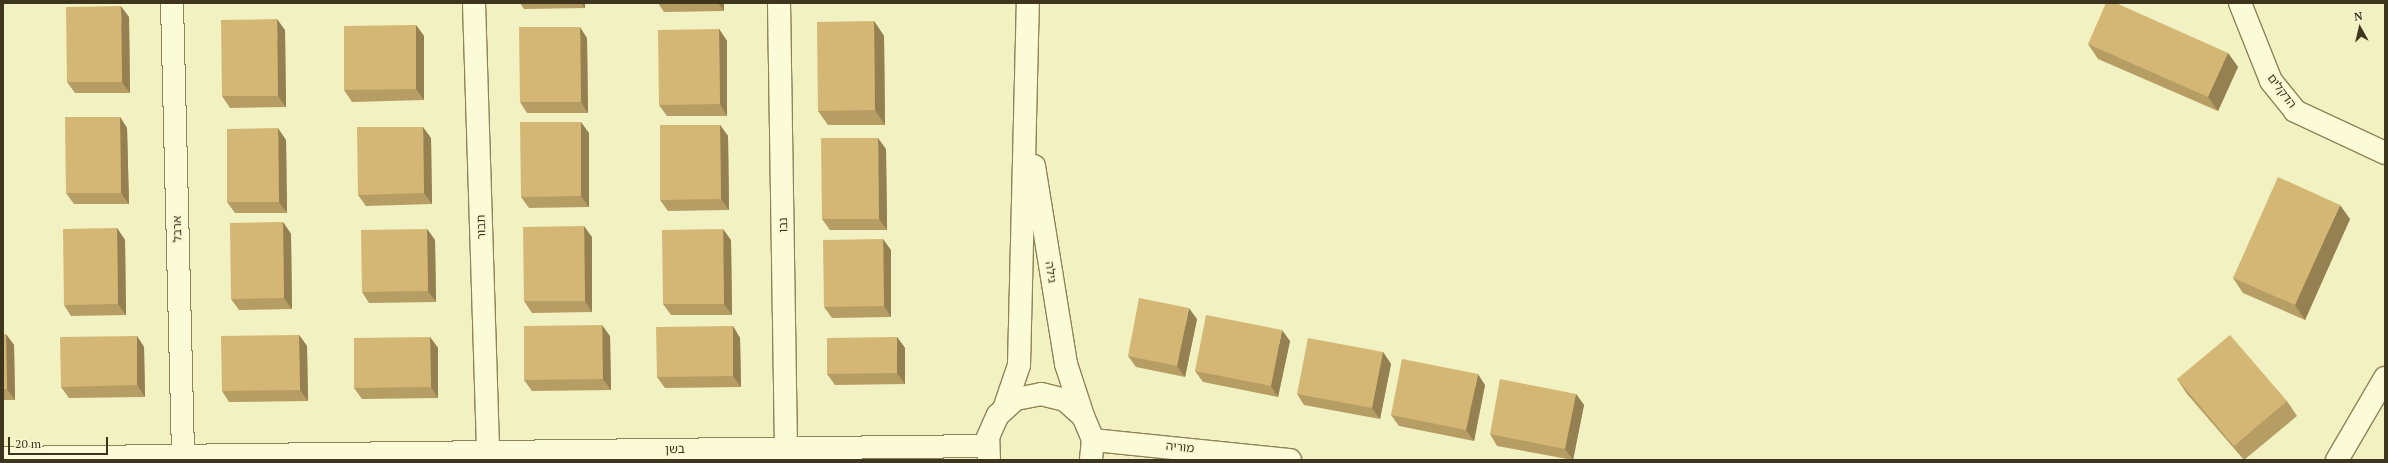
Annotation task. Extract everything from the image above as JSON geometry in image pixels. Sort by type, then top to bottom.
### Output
[{"type":"street","name":"ארבל","points":[[172,3],[183,456]]},
{"type":"street","name":"תבור","points":[[474,3],[488,452]]},
{"type":"street","name":"נבו","points":[[779,3],[795,452]]},
{"type":"street","name":"גילה","points":[[1005,406],[1019,365],[1028,3]]},
{"type":"street","name":"הדקלים","points":[[2240,3],[2271,80],[2295,111],[2385,152]]},
{"type":"street","name":"גילה","points":[[1026,126],[1066,364],[1083,416],[1092,450]]},
{"type":"street","points":[[2337,460],[2385,378]]},
{"type":"street","points":[[988,453],[993,422],[1005,406],[1024,396],[1050,395],[1072,404],[1083,416]]},
{"type":"street","name":"מוריה","points":[[1092,450],[1250,456],[1290,460]]},
{"type":"street","name":"בשן","points":[[3,458],[488,452],[988,453]]},
{"type":"building","points":[[2106,3],[2116,3],[2228,53],[2208,97],[2088,44]]},
{"type":"building","points":[[121,6],[122,82],[67,82],[66,7]]},
{"type":"building","points":[[277,19],[278,96],[222,96],[221,20]]},
{"type":"building","points":[[874,21],[875,110],[818,111],[817,22]]},
{"type":"building","points":[[416,25],[416,89],[344,90],[344,26]]},
{"type":"building","points":[[519,27],[580,27],[581,102],[520,102]]},
{"type":"building","points":[[719,29],[720,104],[659,105],[658,30]]},
{"type":"building","points":[[65,117],[120,117],[121,193],[66,193]]},
{"type":"building","points":[[520,122],[581,122],[581,196],[521,197]]},
{"type":"building","points":[[660,125],[720,125],[721,199],[660,200]]},
{"type":"building","points":[[357,127],[423,127],[424,193],[358,195]]},
{"type":"building","points":[[278,128],[279,202],[227,202],[227,129]]},
{"type":"building","points":[[821,138],[878,138],[879,219],[822,219]]},
{"type":"building","points":[[2278,177],[2340,205],[2295,305],[2233,278]]},
{"type":"building","points":[[283,222],[284,298],[231,299],[230,223]]},
{"type":"building","points":[[584,226],[585,301],[524,301],[523,227]]},
{"type":"building","points":[[117,228],[118,304],[64,305],[63,229]]},
{"type":"building","points":[[427,229],[428,291],[362,292],[361,230]]},
{"type":"building","points":[[723,229],[724,304],[663,304],[662,230]]},
{"type":"building","points":[[883,239],[884,306],[824,307],[823,240]]},
{"type":"building","points":[[1139,298],[1189,308],[1177,366],[1128,356]]},
{"type":"building","points":[[1206,315],[1282,330],[1271,386],[1195,371]]},
{"type":"building","points":[[602,325],[603,379],[524,380],[524,326]]},
{"type":"building","points":[[733,326],[733,376],[657,377],[656,327]]},
{"type":"building","points":[[3,334],[6,334],[7,389],[3,389]]},
{"type":"building","points":[[299,335],[300,390],[222,391],[221,336]]},
{"type":"building","points":[[2230,335],[2287,401],[2234,446],[2177,379]]},
{"type":"building","points":[[137,336],[137,385],[61,387],[60,337]]},
{"type":"building","points":[[430,337],[431,387],[354,388],[354,338]]},
{"type":"building","points":[[897,337],[897,373],[827,374],[827,338]]},
{"type":"building","points":[[1308,338],[1383,352],[1372,408],[1297,394]]},
{"type":"building","points":[[1402,359],[1478,374],[1466,430],[1391,415]]},
{"type":"building","points":[[1500,379],[1576,394],[1565,449],[1490,434]]}]
